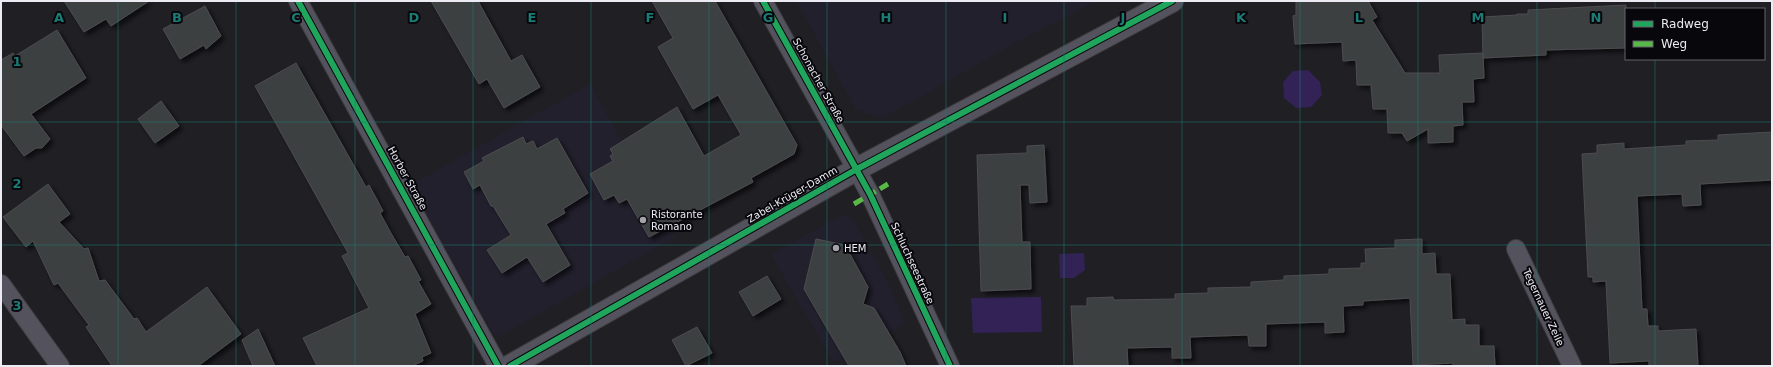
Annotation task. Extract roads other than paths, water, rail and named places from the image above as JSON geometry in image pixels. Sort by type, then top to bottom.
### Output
[{"type":"street","name":"Horber Straße","points":[[298,1],[498,366]]},
{"type":"street","name":"Schonacher Straße","points":[[763,1],[857,169]]},
{"type":"street","name":"Zabel-Krüger-Damm","points":[[519,364],[857,169],[1172,1]]},
{"type":"street","name":"Schluchseestraße","points":[[857,169],[950,366]]},
{"type":"street","name":"Tegernauer Zeile","points":[[1516,249],[1572,366]]},
{"type":"street","points":[[1,284],[60,366]]},
{"type":"place","name":"Ristorante Romano","points":[[643,220]]},
{"type":"place","name":"HEM","points":[[836,248]]}]
